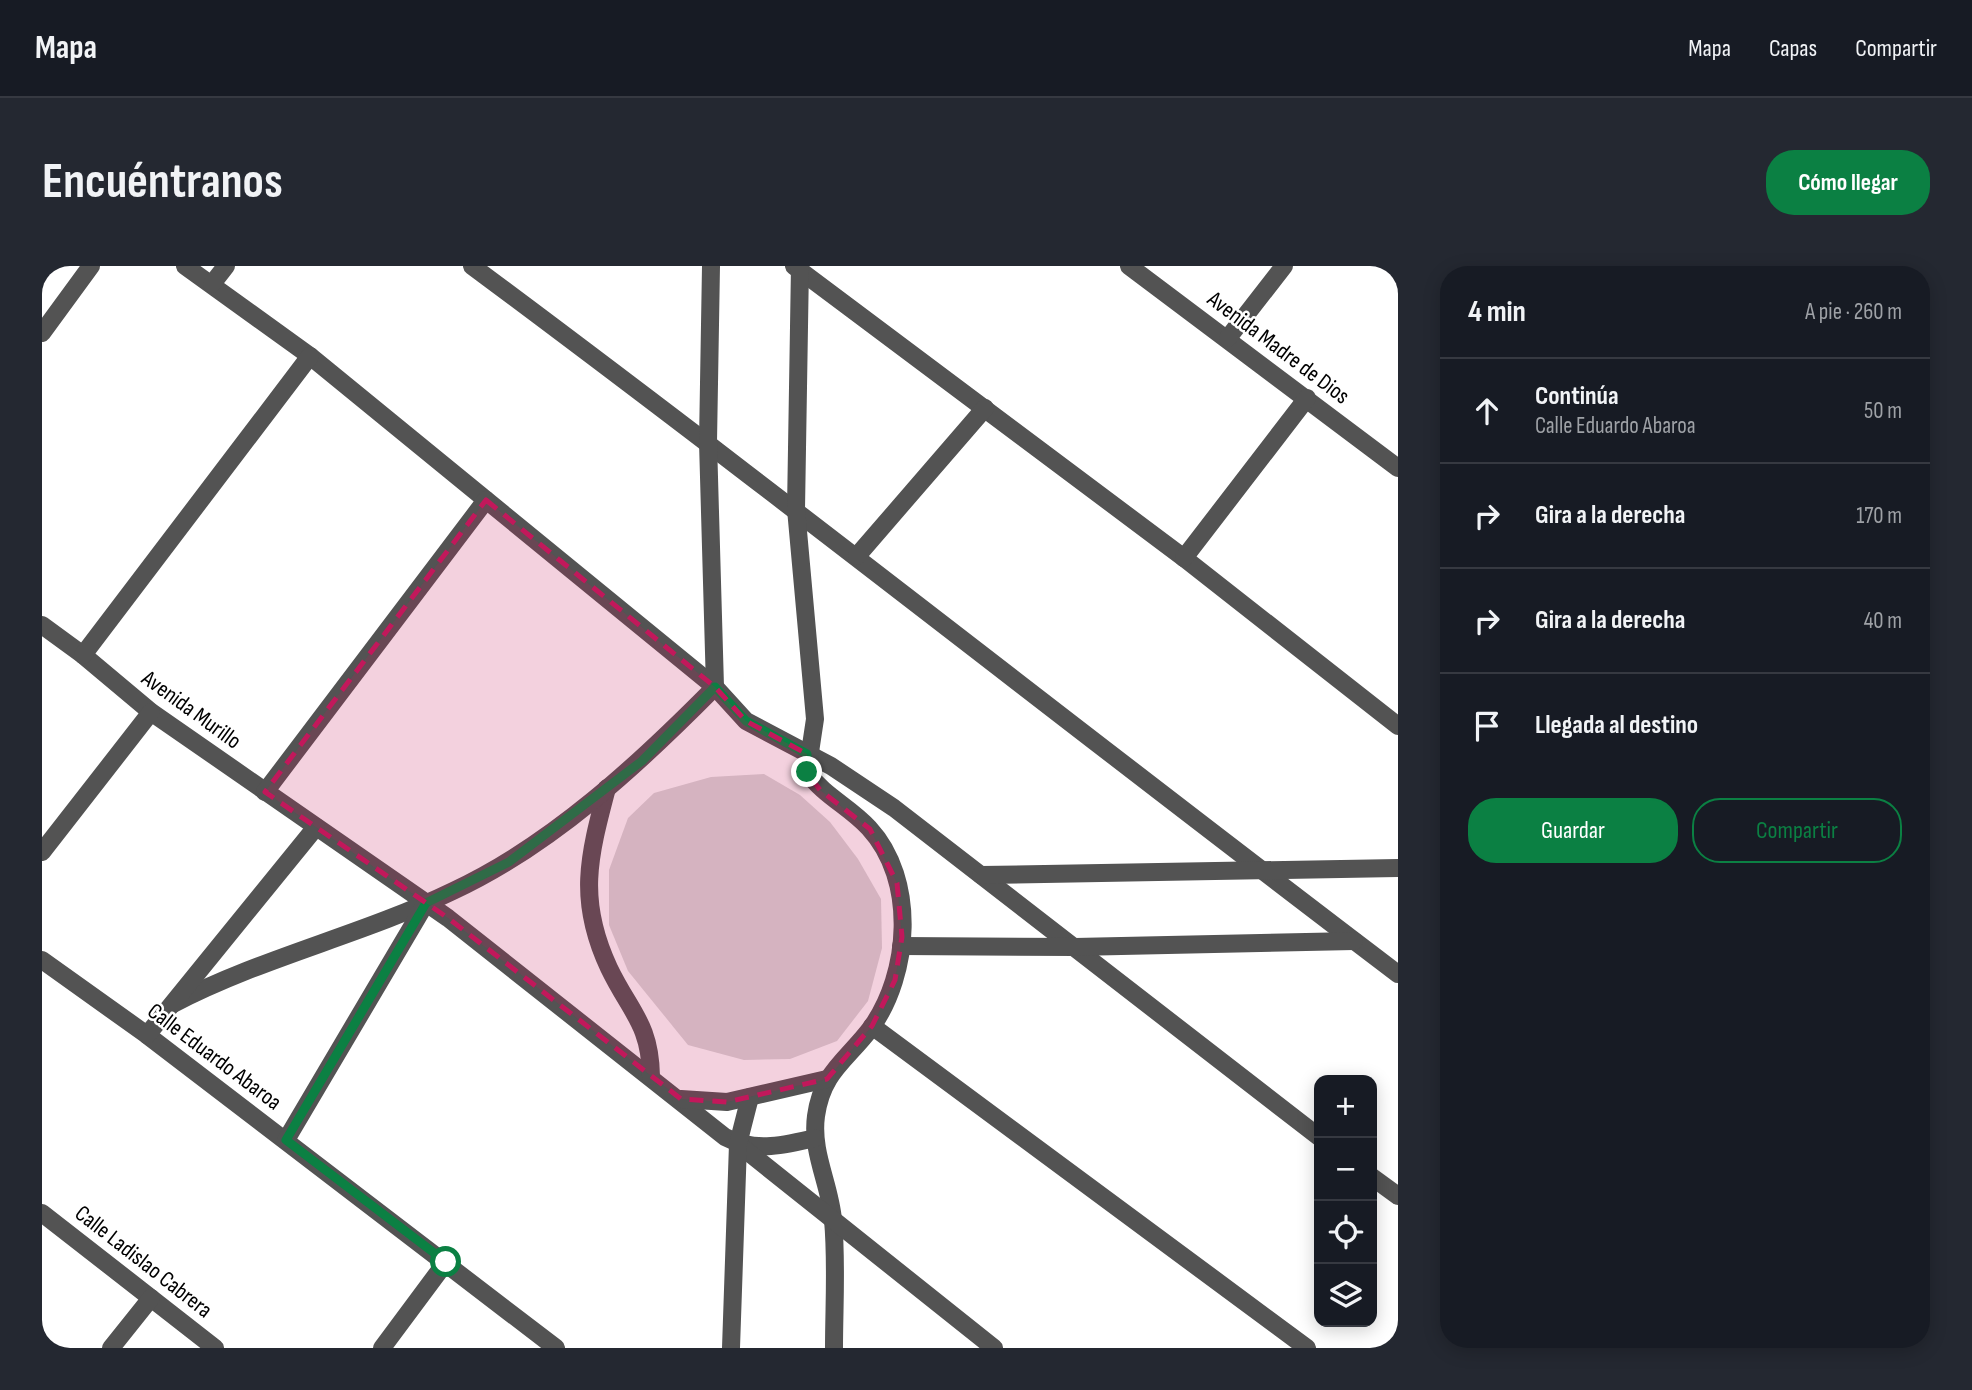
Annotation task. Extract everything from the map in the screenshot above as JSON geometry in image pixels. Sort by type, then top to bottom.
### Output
[{"type":"street","points":[[42,333],[91,266]]},
{"type":"street","points":[[185,266],[310,356],[715,687],[746,721],[848,776],[894,808],[1314,1133]]},
{"type":"street","points":[[212,284],[226,266]]},
{"type":"street","points":[[472,266],[796,509],[1262,872],[1398,974]]},
{"type":"street","points":[[173,1004],[212,984],[426,903],[509,862],[642,761],[715,687],[708,442],[711,266]]},
{"type":"street","name":"Avenida Madre de Dios","points":[[1129,266],[1398,468]]},
{"type":"street","points":[[1228,338],[1284,266]]},
{"type":"street","points":[[798,268],[1184,558],[1398,726]]},
{"type":"street","points":[[798,268],[796,509],[816,719],[807,754],[807,772],[820,790],[870,829],[887,856],[902,902],[901,946],[895,980],[872,1026],[823,1083],[816,1117],[815,1150],[833,1218],[834,1348]]},
{"type":"street","points":[[83,655],[310,356]]},
{"type":"street","points":[[1184,558],[1307,398]]},
{"type":"street","points":[[857,556],[985,408]]},
{"type":"street","points":[[265,792],[486,500]]},
{"type":"street","name":"Avenida Murillo","points":[[42,625],[83,655],[151,712],[426,903],[833,1218],[995,1348]]},
{"type":"street","points":[[42,852],[151,712]]},
{"type":"street","points":[[607,788],[589,855],[587,893],[596,932],[609,968],[644,1028],[651,1048],[651,1076]]},
{"type":"street","points":[[147,1035],[316,827]]},
{"type":"street","points":[[981,875],[1398,868]]},
{"type":"street","points":[[286,1140],[426,903]]},
{"type":"street","points":[[901,946],[1075,947],[1354,941]]},
{"type":"street","name":"Calle Eduardo Abaroa","points":[[42,960],[147,1035],[556,1348]]},
{"type":"street","points":[[872,1026],[1307,1348]]},
{"type":"street","points":[[681,1100],[727,1102],[827,1079]]},
{"type":"street","points":[[731,1348],[738,1144],[750,1097]]},
{"type":"street","points":[[738,1144],[770,1148],[815,1138]]},
{"type":"street","points":[[1377,1181],[1398,1196]]},
{"type":"street","name":"Calle Ladislao Cabrera","points":[[42,1213],[215,1348]]},
{"type":"street","points":[[382,1348],[446,1262]]},
{"type":"street","points":[[111,1348],[151,1298]]},
{"type":"highlighted area","points":[[486,500],[715,687],[746,721],[807,754],[807,772],[820,790],[870,829],[897,883],[902,937],[895,980],[872,1026],[827,1079],[727,1102],[681,1099],[448,918],[265,792]]},
{"type":"shaded area","points":[[764,774],[800,795],[830,822],[858,859],[881,899],[882,948],[868,1001],[837,1041],[790,1059],[744,1060],[688,1045],[628,971],[609,925],[609,870],[628,818],[654,793],[711,777]]},
{"type":"route","points":[[446,1262],[286,1140],[426,903],[509,862],[592,800],[642,761],[715,687],[746,721],[807,754],[807,772]]}]
